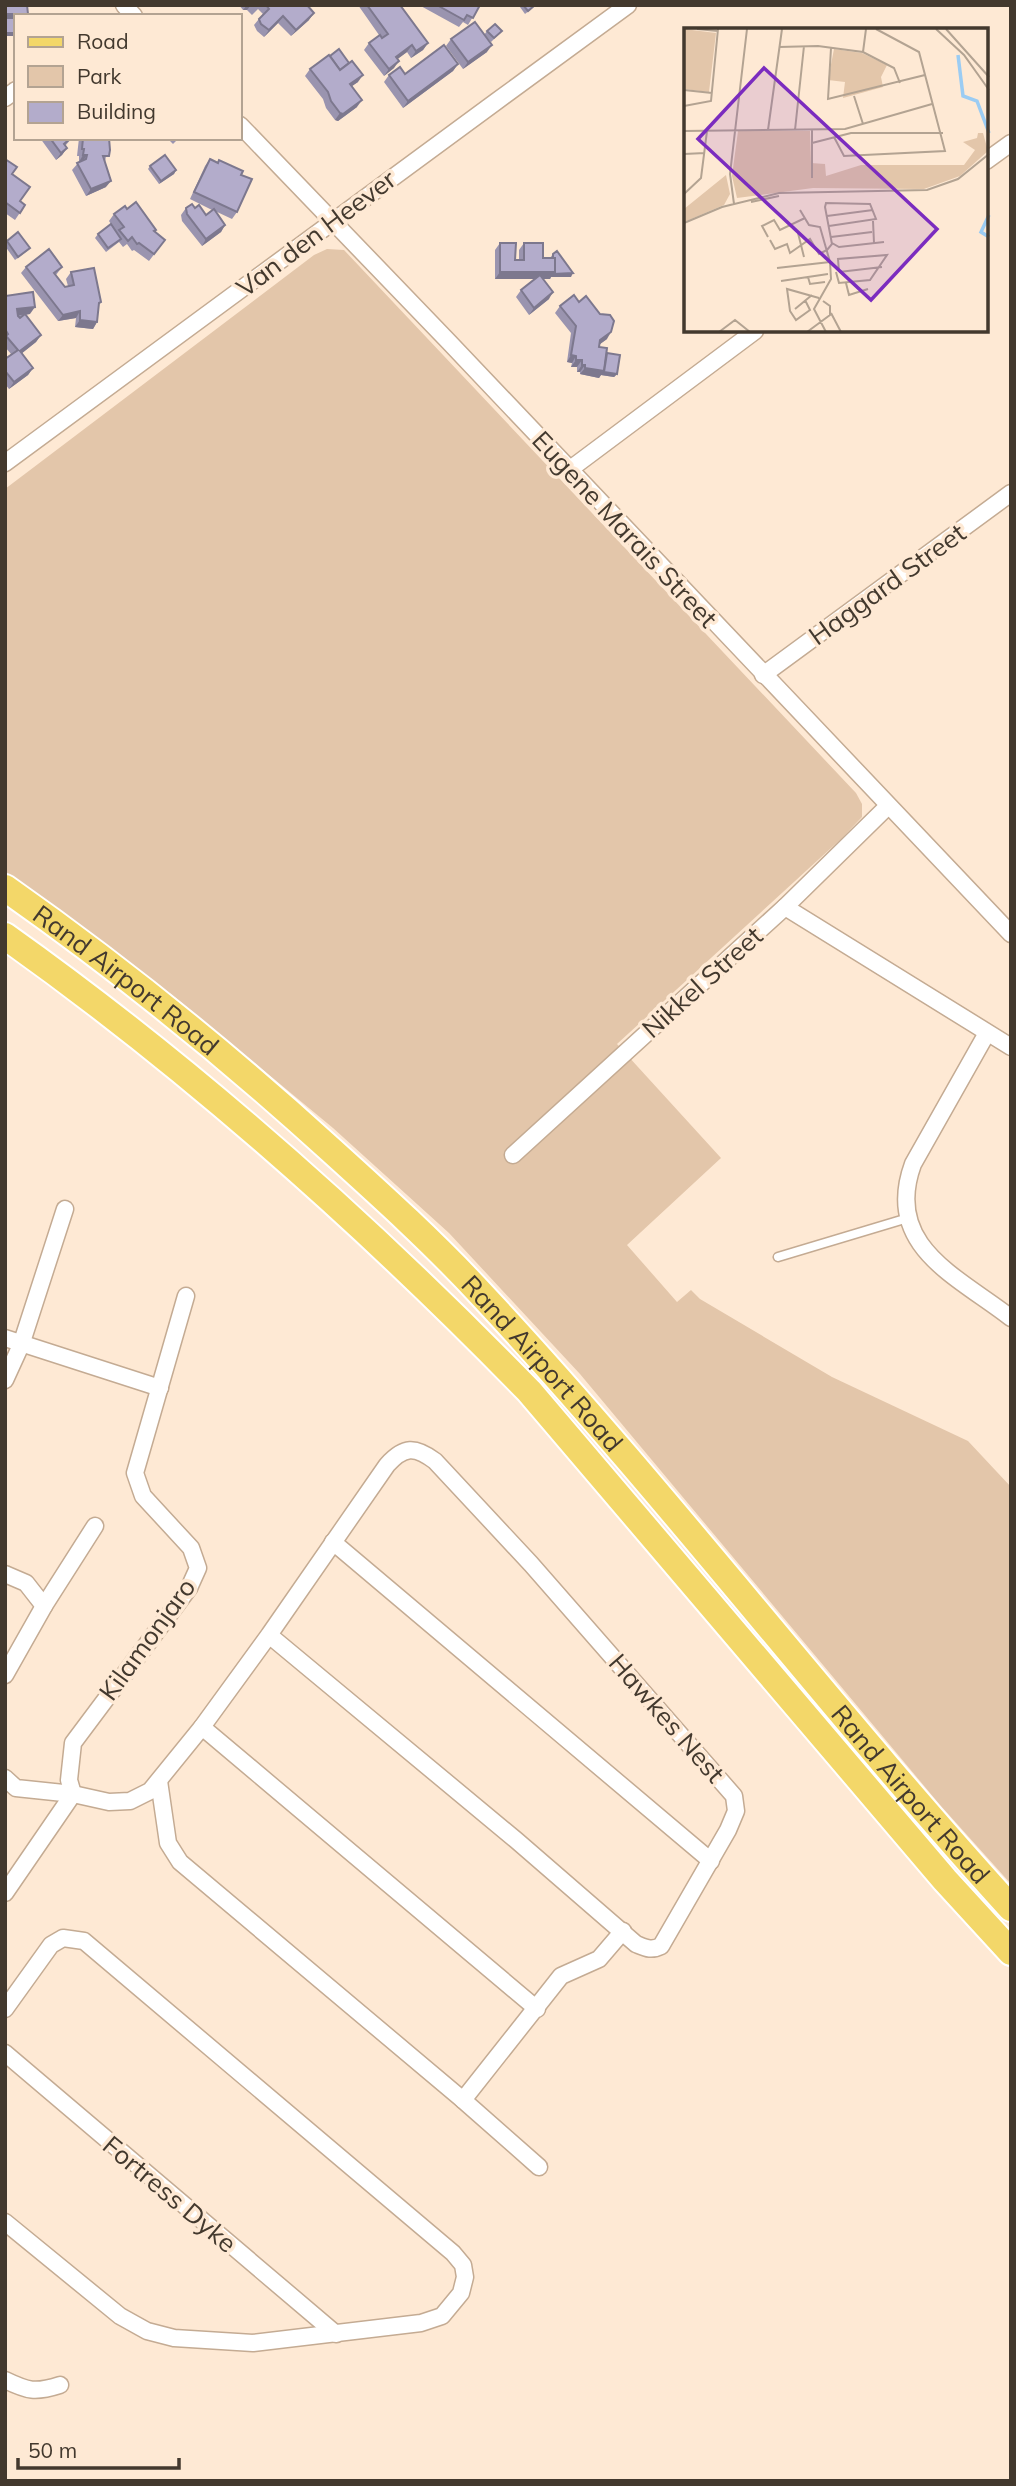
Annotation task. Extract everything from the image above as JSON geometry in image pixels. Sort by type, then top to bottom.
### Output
[{"type":"main road","name":"Rand Airport Road","points":[[5,888],[83,943],[282,1105],[403,1215],[471,1284],[612,1439],[948,1839],[1011,1908]]},
{"type":"main road","name":"Rand Airport Road","points":[[5,936],[169,1059],[277,1149],[371,1234],[468,1329],[529,1391],[945,1880],[1011,1952]]},
{"type":"street","name":"Van den Heever","points":[[5,463],[628,5]]},
{"type":"street","name":"Eugene Marais Street","points":[[242,127],[1011,934]]},
{"type":"street","points":[[988,160],[1011,143]]},
{"type":"street","points":[[569,470],[754,332]]},
{"type":"street","name":"Haggard Street","points":[[763,675],[1011,494]]},
{"type":"street","name":"Nikkel Street","points":[[513,1155],[785,907],[888,806]]},
{"type":"street","points":[[785,907],[1011,1047]]},
{"type":"street","points":[[988,1033],[913,1164],[906,1181],[905,1196],[908,1218],[918,1242],[932,1258],[1011,1318]]},
{"type":"street","points":[[5,1380],[21,1345],[65,1209]]},
{"type":"street","name":"Kilamonjaro","points":[[73,1794],[69,1780],[73,1743],[189,1588],[198,1568],[191,1548],[143,1496],[135,1473],[135,1464],[187,1296]]},
{"type":"street","points":[[5,1338],[160,1388]]},
{"type":"street","name":"Hawkes Nest","points":[[5,1778],[16,1788],[73,1794],[109,1802],[130,1801],[150,1791],[202,1727],[395,1455],[407,1450],[422,1451],[435,1461],[531,1564],[734,1796],[736,1811],[711,1861],[661,1946],[646,1949],[636,1944],[269,1635]]},
{"type":"street","points":[[5,1675],[94,1526]]},
{"type":"street","points":[[333,1542],[711,1861]]},
{"type":"street","points":[[5,1574],[26,1583],[44,1606]]},
{"type":"street","points":[[202,1727],[537,2009]]},
{"type":"street","points":[[159,1781],[168,1843],[180,1862],[539,2167]]},
{"type":"street","points":[[5,1893],[73,1794]]},
{"type":"street","points":[[463,2100],[561,1976],[598,1959],[623,1931]]},
{"type":"street","points":[[5,2009],[51,1945],[63,1938],[84,1941],[453,2253],[463,2265],[465,2277],[461,2293],[442,2316],[421,2323],[253,2343],[174,2338],[147,2331],[120,2316],[5,2222]]},
{"type":"street","name":"Fortress Dyke","points":[[5,2053],[335,2334]]},
{"type":"street","points":[[5,2380],[24,2389],[39,2392],[60,2385]]},
{"type":"lane","points":[[778,1257],[908,1218]]},
{"type":"green space","points":[[327,249],[344,250],[856,793],[862,804],[862,817],[842,838],[617,1044],[721,1158],[627,1245],[677,1302],[691,1290],[700,1299],[832,1377],[968,1441],[1011,1487],[1011,1884],[940,1805],[580,1374],[449,1233],[333,1128],[176,998],[5,871],[5,489],[314,255]]},
{"type":"building","points":[[5,5],[27,5],[28,14],[5,14]]},
{"type":"building","points":[[266,5],[307,5],[314,13],[296,30],[283,16],[269,30],[259,19],[269,9]]},
{"type":"building","points":[[367,5],[400,5],[428,43],[416,51],[412,45],[396,57],[399,61],[389,69],[369,43],[380,35],[382,38],[388,34]]},
{"type":"building","points":[[437,5],[480,5],[473,18],[467,15],[464,20]]},
{"type":"building","points":[[523,5],[535,5],[528,11]]},
{"type":"building","points":[[5,18],[14,18],[14,33],[5,33]]},
{"type":"building","points":[[475,22],[492,45],[468,62],[451,39]]},
{"type":"building","points":[[495,24],[502,31],[494,38],[487,31]]},
{"type":"building","points":[[444,45],[458,64],[408,101],[389,75],[400,67],[405,74]]},
{"type":"building","points":[[339,49],[349,63],[340,70],[330,56]]},
{"type":"building","points":[[329,55],[340,70],[352,61],[363,75],[350,84],[362,100],[343,114],[310,69]]},
{"type":"building","points":[[51,140],[69,140],[64,144],[67,148],[61,153]]},
{"type":"building","points":[[83,140],[109,140],[109,156],[103,156],[111,181],[91,189],[77,163],[86,159],[87,155],[83,155]]},
{"type":"building","points":[[165,155],[176,170],[161,181],[150,166]]},
{"type":"building","points":[[5,159],[17,167],[12,174],[30,187],[20,201],[25,205],[20,213],[5,202]]},
{"type":"building","points":[[210,159],[218,163],[219,160],[243,171],[241,175],[252,179],[237,212],[194,192]]},
{"type":"building","points":[[136,202],[156,230],[154,231],[165,240],[154,254],[137,244],[132,237],[128,241],[119,230],[124,227],[114,214]]},
{"type":"building","points":[[192,204],[195,208],[199,205],[206,215],[214,209],[225,225],[206,239],[187,214],[186,208]]},
{"type":"building","points":[[111,224],[121,239],[108,248],[98,234]]},
{"type":"building","points":[[18,232],[30,248],[18,257],[7,241]]},
{"type":"building","points":[[500,243],[516,243],[515,260],[524,260],[524,243],[543,243],[543,258],[555,258],[555,272],[500,272]]},
{"type":"building","points":[[49,249],[62,267],[54,273],[65,287],[74,285],[71,272],[94,268],[101,302],[97,322],[80,320],[80,311],[63,315],[26,267]]},
{"type":"building","points":[[557,251],[573,273],[553,274],[553,254]]},
{"type":"building","points":[[540,275],[553,292],[534,308],[521,290]]},
{"type":"building","points":[[33,292],[35,307],[17,309],[18,316],[20,318],[25,314],[41,335],[20,351],[33,368],[14,382],[5,371],[5,359],[18,350],[6,336],[5,296]]},
{"type":"building","points":[[574,295],[579,302],[586,296],[600,314],[610,315],[614,321],[611,332],[600,340],[599,347],[607,348],[604,371],[585,368],[582,360],[576,360],[576,356],[571,355],[576,326],[560,306]]},
{"type":"building","points":[[607,353],[620,355],[617,374],[604,372]]}]
